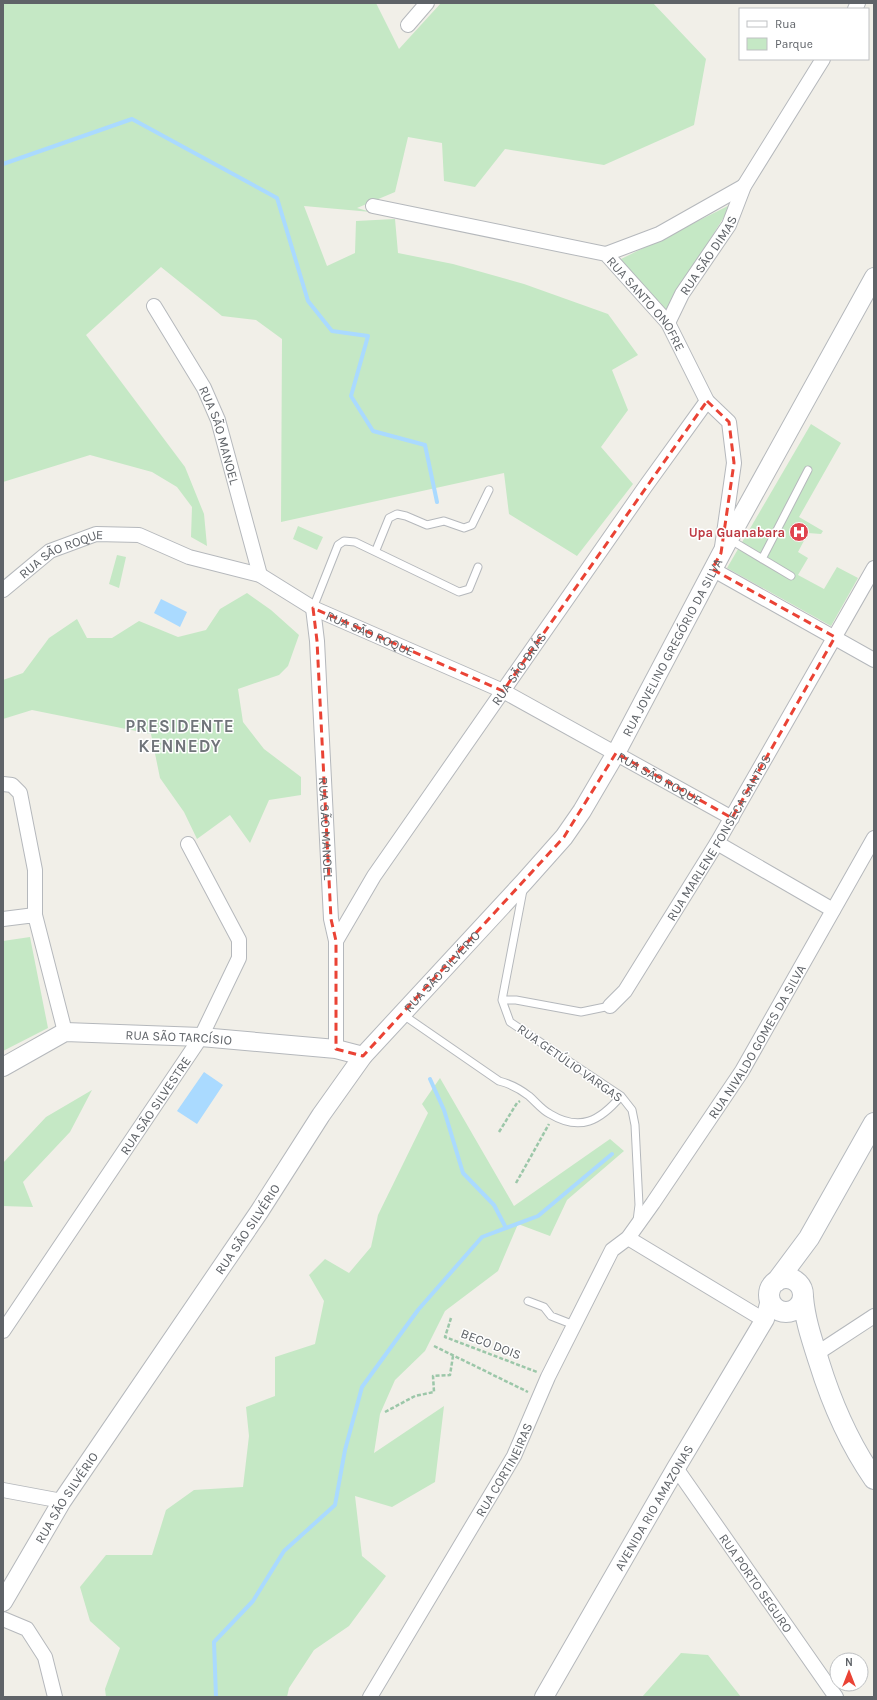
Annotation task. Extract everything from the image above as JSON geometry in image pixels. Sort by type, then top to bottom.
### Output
[{"type":"main road","points":[[774,1312],[770,1289],[809,1238],[874,1123]]},
{"type":"main road","points":[[809,1238],[800,1264],[801,1292],[805,1320],[829,1395],[841,1423],[859,1458],[874,1479]]},
{"type":"main road","points":[[774,1312],[797,1307],[801,1292],[792,1279],[787,1278],[777,1281]]},
{"type":"main road","points":[[774,1312],[796,1318],[814,1349]]},
{"type":"street","points":[[408,26],[427,3]]},
{"type":"street","name":"RUA SÃO DIMAS","points":[[668,323],[682,294],[729,224],[744,186],[822,60]]},
{"type":"street","name":"RUA SÃO DIMAS","points":[[606,254],[659,234],[744,186]]},
{"type":"street","name":"RUA SANTO ONOFRE","points":[[373,206],[606,254],[668,323],[707,401],[729,422],[734,463],[725,546]]},
{"type":"street","name":"RUA JOVELINO GREGÓRIO DA SILVA","points":[[524,882],[564,837],[582,811],[616,753],[712,569],[874,277]]},
{"type":"street","name":"RUA SÃO MANOEL","points":[[154,306],[204,388],[218,420],[260,575]]},
{"type":"street","name":"RUA SÃO BRÁS","points":[[336,941],[374,876],[645,487],[707,401]]},
{"type":"street","name":"RUA SÃO ROQUE","points":[[3,590],[50,551],[96,534],[139,535],[190,557],[260,575],[313,608],[503,691],[732,818]]},
{"type":"street","name":"RUA MARLENE FONSECA SANTOS","points":[[610,1006],[626,991],[717,843],[874,568]]},
{"type":"street","points":[[712,569],[874,660]]},
{"type":"street","name":"RUA SÃO MANOEL","points":[[313,608],[317,641],[331,919],[336,941],[336,1049]]},
{"type":"street","points":[[3,784],[12,785],[20,793],[35,870],[35,915],[65,1032],[3,1067]]},
{"type":"street","name":"RUA NIVALDO GOMES DA SILVA","points":[[628,1238],[742,1070],[874,838]]},
{"type":"street","points":[[717,843],[833,910]]},
{"type":"street","name":"RUA SÃO SILVESTRE","points":[[3,1331],[201,1037],[238,958],[239,940],[188,844]]},
{"type":"street","name":"RUA SÃO SILVÉRIO","points":[[3,1602],[62,1501],[259,1212],[320,1115],[362,1056],[524,882]]},
{"type":"street","points":[[3,919],[35,915]]},
{"type":"street","name":"RUA SÃO TARCÍSIO","points":[[65,1032],[201,1037],[336,1049],[362,1056]]},
{"type":"street","points":[[628,1238],[774,1312]]},
{"type":"street","name":"RUA CORTINEIRAS","points":[[370,1697],[514,1456],[548,1377],[612,1250],[628,1238]]},
{"type":"street","name":"AVENIDA RIO AMAZONAS","points":[[544,1697],[676,1468],[774,1312]]},
{"type":"street","points":[[814,1349],[874,1316]]},
{"type":"street","name":"RUA PORTO SEGURO","points":[[676,1468],[836,1697]]},
{"type":"street","points":[[3,1490],[62,1501]]},
{"type":"street","points":[[3,1619],[26,1629],[45,1657],[55,1697]]},
{"type":"lane","points":[[762,559],[808,470]]},
{"type":"lane","points":[[376,550],[390,518],[396,514],[406,516],[426,525],[444,521],[464,528],[472,525],[490,490]]},
{"type":"lane","points":[[313,608],[338,545],[344,541],[355,542],[376,550],[459,592],[469,589],[478,568]]},
{"type":"lane","points":[[725,546],[762,559],[791,576]]},
{"type":"lane","points":[[502,1000],[524,882]]},
{"type":"lane","name":"RUA MARLENE FONSECA SANTOS","points":[[502,1000],[516,1000],[581,1012],[610,1006]]},
{"type":"lane","name":"RUA GETÚLIO VARGAS","points":[[502,1000],[510,1022],[620,1096],[632,1110],[635,1125],[639,1205],[637,1223]]},
{"type":"lane","points":[[401,1013],[499,1081],[514,1086],[554,1116],[568,1122],[582,1124],[595,1119],[610,1110],[620,1096]]},
{"type":"lane","points":[[528,1301],[544,1308],[551,1316],[574,1325]]},
{"type":"path","points":[[499,1132],[517,1103],[529,1096]]},
{"type":"path","points":[[516,1183],[554,1116]]},
{"type":"path","name":"BECO DOIS","points":[[451,1318],[445,1337],[548,1377]]},
{"type":"path","points":[[434,1346],[540,1398]]},
{"type":"path","points":[[385,1412],[414,1396],[434,1392],[433,1376],[450,1375],[453,1356]]},
{"type":"highlighted area","points":[[707,401],[729,422],[734,463],[721,553],[712,569],[835,637],[732,818],[616,753],[564,837],[363,1056],[336,1049],[336,941],[331,919],[317,641],[313,608],[503,691]]},
{"type":"green space","points":[[3,3],[376,3],[399,49],[441,3],[653,3],[706,59],[694,125],[604,165],[505,149],[475,187],[444,181],[442,143],[408,137],[395,192],[357,208],[371,212],[304,206],[327,266],[355,253],[356,221],[395,219],[398,253],[453,264],[524,284],[608,314],[638,355],[612,370],[628,410],[601,447],[633,484],[577,556],[509,514],[504,473],[281,522],[282,339],[256,320],[222,316],[161,267],[86,335],[185,467],[204,514],[207,546],[191,537],[192,507],[177,487],[152,472],[90,455],[3,482]]},
{"type":"green space","points":[[732,204],[662,317],[613,263]]},
{"type":"green space","points":[[811,424],[841,443],[799,517],[823,531],[821,534],[808,533],[798,552],[808,558],[798,575],[824,589],[837,567],[858,578],[831,626],[727,568]]},
{"type":"green space","points":[[298,526],[323,537],[317,550],[293,539]]},
{"type":"green space","points":[[117,555],[126,557],[119,588],[109,584]]},
{"type":"green space","points":[[247,593],[271,610],[299,635],[288,666],[279,675],[238,689],[243,722],[264,749],[301,777],[301,795],[269,800],[250,843],[230,815],[197,839],[184,812],[160,778],[151,734],[32,710],[3,719],[3,680],[23,673],[49,638],[77,619],[87,638],[112,638],[139,621],[178,637],[206,630],[220,609]]},
{"type":"green space","points":[[30,937],[48,1028],[3,1051],[3,941]]},
{"type":"green space","points":[[440,1078],[514,1206],[610,1139],[624,1151],[567,1200],[550,1236],[518,1224],[498,1271],[445,1311],[425,1351],[395,1380],[380,1414],[374,1453],[444,1406],[435,1482],[392,1507],[355,1496],[362,1556],[386,1576],[349,1626],[314,1650],[289,1688],[287,1697],[106,1697],[105,1689],[120,1648],[90,1621],[80,1587],[106,1555],[152,1555],[166,1510],[194,1490],[243,1487],[249,1436],[246,1407],[275,1396],[275,1357],[315,1344],[324,1301],[309,1275],[325,1259],[349,1273],[371,1247],[378,1215],[428,1113],[422,1104]]},
{"type":"green space","points":[[92,1090],[70,1132],[23,1182],[33,1207],[3,1206],[3,1163],[46,1117]]},
{"type":"green space","points":[[681,1653],[708,1655],[741,1697],[642,1697]]},
{"type":"water","points":[[161,599],[187,612],[180,627],[154,613]]},
{"type":"water","points":[[204,1072],[223,1085],[197,1124],[177,1111]]},
{"type":"waterway","points":[[3,164],[132,119],[277,198],[308,301],[332,331],[368,336],[351,396],[373,431],[425,445],[437,502]]},
{"type":"waterway","points":[[430,1079],[444,1110],[463,1173],[494,1205],[506,1228]]},
{"type":"waterway","points":[[216,1697],[214,1642],[253,1601],[284,1551],[335,1505],[345,1450],[362,1387],[418,1310],[482,1237],[538,1216],[612,1154]]},
{"type":"place","name":"Upa Guanabara","points":[[799,532]]},
{"type":"district","name":"PRESIDENTE KENNEDY","points":[[180,736]]}]
